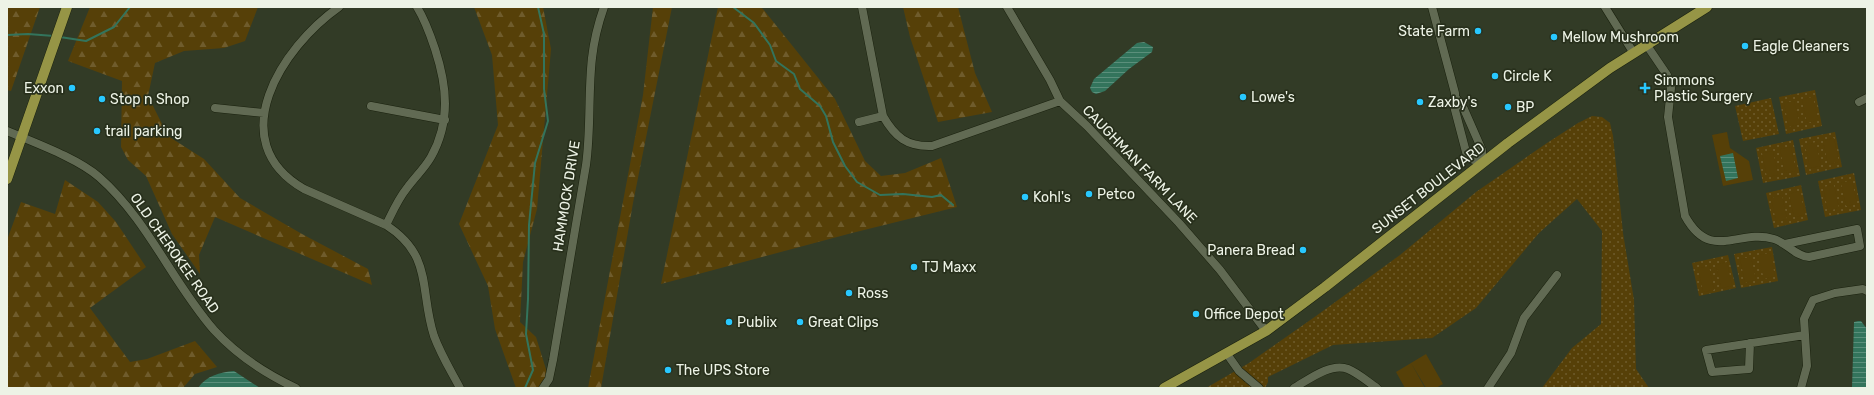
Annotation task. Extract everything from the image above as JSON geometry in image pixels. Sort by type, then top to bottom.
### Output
[{"type":"main road","points":[[7,179],[67,7]]},
{"type":"main road","name":"SUNSET BOULEVARD","points":[[1164,388],[1266,331],[1326,287],[1482,163],[1632,52],[1707,7]]},
{"type":"street","points":[[339,7],[312,30],[292,53],[271,87],[264,113],[264,130],[269,151],[279,168],[288,178],[304,189],[386,225],[401,236],[417,257],[423,275],[434,334],[447,364],[460,388]]},
{"type":"street","points":[[386,225],[406,189],[424,168],[431,157],[445,120],[446,107],[444,80],[430,34],[417,7]]},
{"type":"street","name":"HAMMOCK DRIVE","points":[[543,388],[549,378],[553,360],[586,165],[592,59],[596,32],[604,7]]},
{"type":"street","points":[[862,7],[883,116],[892,131],[912,145],[932,146],[1060,101]]},
{"type":"street","name":"CAUGHMAN FARM LANE","points":[[1007,7],[1050,80],[1060,101],[1087,126],[1179,223],[1220,270],[1266,331]]},
{"type":"street","points":[[1432,7],[1456,98],[1455,110],[1466,152],[1471,159],[1482,163],[1482,150],[1464,109],[1456,98]]},
{"type":"street","points":[[1605,7],[1632,52]]},
{"type":"street","points":[[1646,44],[1668,75],[1671,88],[1668,117],[1685,216],[1690,225],[1699,234],[1708,240],[1721,242],[1762,236],[1785,244],[1802,256],[1809,257],[1860,246],[1857,228],[1785,244]]},
{"type":"street","points":[[371,106],[445,120]]},
{"type":"street","points":[[215,108],[264,113]]},
{"type":"street","points":[[859,122],[883,116]]},
{"type":"street","name":"OLD CHEROKEE ROAD","points":[[7,131],[83,166],[103,180],[137,218],[186,291],[215,330],[261,369],[296,388]]},
{"type":"street","points":[[1488,388],[1511,352],[1524,318],[1557,275]]},
{"type":"street","points":[[1801,388],[1807,366],[1804,319],[1813,300],[1835,293],[1863,289],[1867,291]]},
{"type":"street","points":[[1750,343],[1750,369],[1712,372],[1706,350],[1750,343],[1805,335]]},
{"type":"street","points":[[1227,354],[1239,371],[1259,388]]},
{"type":"street","points":[[1294,388],[1332,368],[1340,367],[1349,369],[1377,388]]},
{"type":"green space","points":[[7,7],[40,7],[11,91],[7,90]]},
{"type":"green space","points":[[90,7],[258,7],[245,41],[224,48],[184,51],[155,63],[148,96],[168,136],[204,159],[240,198],[302,234],[368,269],[372,285],[215,217],[199,255],[200,274],[172,234],[146,176],[128,160],[121,147],[122,81],[68,61]]},
{"type":"green space","points":[[474,7],[543,7],[551,49],[537,209],[523,262],[520,322],[536,337],[549,379],[543,388],[516,388],[495,329],[488,286],[459,224],[498,125],[492,55]]},
{"type":"green space","points":[[653,7],[672,7],[633,203],[601,388],[588,388],[643,95]]},
{"type":"green space","points":[[718,7],[760,7],[763,9],[835,99],[865,161],[881,176],[905,173],[941,158],[957,207],[852,233],[661,284]]},
{"type":"green space","points":[[903,7],[958,7],[975,73],[992,112],[938,122],[910,37]]},
{"type":"green space","points":[[1815,90],[1822,126],[1786,134],[1779,97]]},
{"type":"green space","points":[[1813,97],[1818,120],[1807,123],[1802,99]]},
{"type":"green space","points":[[1771,98],[1779,134],[1743,141],[1735,106]]},
{"type":"green space","points":[[1794,101],[1800,124],[1789,127],[1784,103]]},
{"type":"green space","points":[[1592,116],[1602,117],[1610,123],[1613,136],[1623,233],[1634,300],[1636,369],[1649,388],[1542,388],[1572,348],[1601,324],[1602,231],[1577,199],[1539,233],[1476,308],[1432,338],[1333,345],[1268,377],[1268,382],[1265,388],[1206,388],[1249,363],[1316,316],[1400,255],[1476,192],[1547,143],[1578,123]]},
{"type":"green space","points":[[1727,132],[1730,148],[1749,161],[1753,180],[1723,186],[1712,135]]},
{"type":"green space","points":[[1835,132],[1842,167],[1806,175],[1799,139]]},
{"type":"green space","points":[[1834,138],[1839,162],[1828,164],[1823,141]]},
{"type":"green space","points":[[1793,140],[1800,176],[1763,183],[1756,148]]},
{"type":"green space","points":[[1816,142],[1821,166],[1810,168],[1805,145]]},
{"type":"green space","points":[[1791,147],[1796,171],[1785,173],[1780,149]]},
{"type":"green space","points":[[1773,151],[1778,175],[1767,177],[1762,153]]},
{"type":"green space","points":[[1854,173],[1861,210],[1825,217],[1818,181]]},
{"type":"green space","points":[[65,180],[98,202],[116,222],[146,267],[90,308],[130,362],[147,359],[195,341],[217,367],[195,374],[183,388],[7,388],[7,240],[21,202],[55,214]]},
{"type":"green space","points":[[1852,180],[1857,204],[1846,206],[1841,183]]},
{"type":"green space","points":[[1801,185],[1808,220],[1774,228],[1766,193]]},
{"type":"green space","points":[[1834,185],[1839,208],[1828,211],[1823,187]]},
{"type":"green space","points":[[1800,191],[1805,215],[1794,217],[1789,194]]},
{"type":"green space","points":[[1782,195],[1787,219],[1776,221],[1771,198]]},
{"type":"green space","points":[[1772,247],[1778,281],[1741,288],[1734,254]]},
{"type":"green space","points":[[1770,253],[1775,276],[1764,279],[1758,255]]},
{"type":"green space","points":[[1728,255],[1736,288],[1699,296],[1692,263]]},
{"type":"green space","points":[[1751,257],[1756,280],[1745,283],[1740,259]]},
{"type":"green space","points":[[1727,262],[1732,286],[1721,288],[1716,265]]},
{"type":"green space","points":[[1709,266],[1714,290],[1703,292],[1698,268]]},
{"type":"green space","points":[[1426,354],[1443,384],[1436,388],[1426,388],[1411,363]]},
{"type":"green space","points":[[1411,363],[1425,388],[1405,388],[1396,372]]},
{"type":"shaded area","points":[[1144,42],[1153,47],[1152,52],[1129,69],[1105,91],[1096,94],[1092,92],[1090,88],[1094,79],[1137,43]]},
{"type":"shaded area","points":[[1733,153],[1738,178],[1726,181],[1720,156]]},
{"type":"shaded area","points":[[1861,321],[1867,329],[1867,388],[1852,388],[1854,322]]},
{"type":"shaded area","points":[[234,371],[260,388],[198,388],[205,380],[214,375]]},
{"type":"waterway","points":[[60,37],[86,41],[114,27],[130,7]]},
{"type":"waterway","points":[[525,388],[533,370],[526,334],[529,225],[535,163],[548,121],[544,89],[544,34],[538,7]]},
{"type":"waterway","points":[[733,7],[754,23],[770,45],[776,61],[794,74],[800,89],[820,106],[826,116],[833,142],[845,166],[857,182],[880,195],[903,194],[932,197],[941,195],[953,205]]},
{"type":"waterway","points":[[7,35],[28,34],[54,36]]},
{"type":"place","name":"State Farm","points":[[1478,31]]},
{"type":"place","name":"Mellow Mushroom","points":[[1554,37]]},
{"type":"place","name":"Eagle Cleaners","points":[[1745,46]]},
{"type":"place","name":"Circle K","points":[[1495,76]]},
{"type":"place","name":"Exxon","points":[[72,88]]},
{"type":"place","name":"Simmons Plastic Surgery","points":[[1645,88]]},
{"type":"place","name":"Lowe's","points":[[1243,97]]},
{"type":"place","name":"Stop n Shop","points":[[102,99]]},
{"type":"place","name":"Zaxby's","points":[[1420,102]]},
{"type":"place","name":"BP","points":[[1508,107]]},
{"type":"place","name":"trail parking","points":[[97,131]]},
{"type":"place","name":"Petco","points":[[1089,194]]},
{"type":"place","name":"Kohl's","points":[[1025,197]]},
{"type":"place","name":"Panera Bread","points":[[1303,250]]},
{"type":"place","name":"TJ Maxx","points":[[914,267]]},
{"type":"place","name":"Ross","points":[[849,293]]},
{"type":"place","name":"Office Depot","points":[[1196,314]]},
{"type":"place","name":"Publix","points":[[729,322]]},
{"type":"place","name":"Great Clips","points":[[800,322]]},
{"type":"place","name":"The UPS Store","points":[[668,370]]}]
